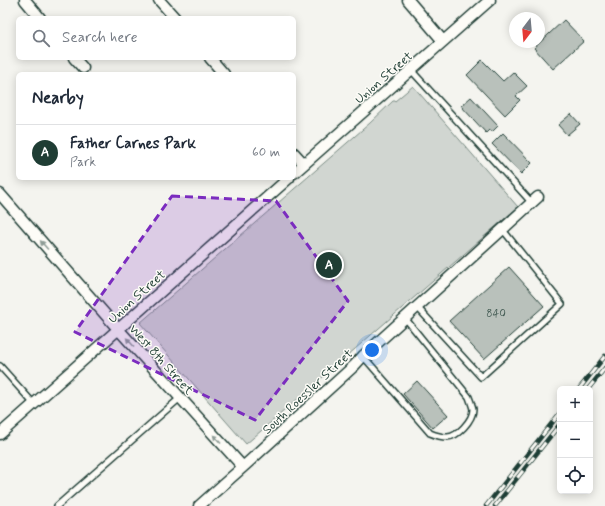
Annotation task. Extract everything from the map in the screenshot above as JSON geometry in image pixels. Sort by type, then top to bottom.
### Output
[{"type":"street","points":[[25,0],[38,16]]},
{"type":"street","points":[[159,0],[173,16]]},
{"type":"street","points":[[408,0],[443,41]]},
{"type":"street","name":"Union Street","points":[[296,172],[490,0]]},
{"type":"street","points":[[76,60],[83,68]]},
{"type":"street","points":[[212,60],[222,72]]},
{"type":"street","points":[[296,155],[304,164]]},
{"type":"street","name":"Union Street","points":[[0,434],[287,180]]},
{"type":"street","name":"West 8th Street","points":[[0,194],[118,329],[243,468]]},
{"type":"street","name":"South Roessler Street","points":[[199,506],[243,468],[363,356],[418,308],[535,200]]},
{"type":"lane","points":[[411,70],[535,200]]},
{"type":"lane","points":[[418,308],[481,376],[562,304],[503,230]]},
{"type":"lane","points":[[363,356],[430,433],[448,438],[458,433],[470,422],[473,410],[469,396],[405,318]]},
{"type":"lane","points":[[0,366],[34,404]]},
{"type":"lane","points":[[57,506],[180,398]]},
{"type":"highlighted area","points":[[172,196],[276,201],[348,301],[255,420],[75,332]]},
{"type":"shaded area","points":[[413,86],[518,207],[246,444],[140,323],[370,123],[393,101]]},
{"type":"building","points":[[564,20],[584,41],[553,69],[534,48],[545,48],[545,38]]},
{"type":"building","points":[[482,60],[503,81],[513,72],[527,86],[516,96],[520,100],[505,115],[467,75]]},
{"type":"building","points":[[471,97],[498,126],[492,132],[490,129],[486,133],[461,106]]},
{"type":"building","points":[[571,114],[580,124],[567,135],[558,125]]},
{"type":"building","points":[[503,133],[532,163],[521,174],[492,144]]},
{"type":"building","points":[[509,267],[544,306],[484,359],[449,321]]},
{"type":"building","points":[[417,381],[448,415],[433,428],[403,394]]},
{"type":"railway","points":[[581,386],[605,356]]},
{"type":"railway","points":[[590,386],[605,368]]},
{"type":"railway","points":[[486,506],[557,417]]},
{"type":"railway","points":[[495,506],[557,428]]},
{"type":"place","name":"Father Carnes Park","points":[[329,265]]}]
